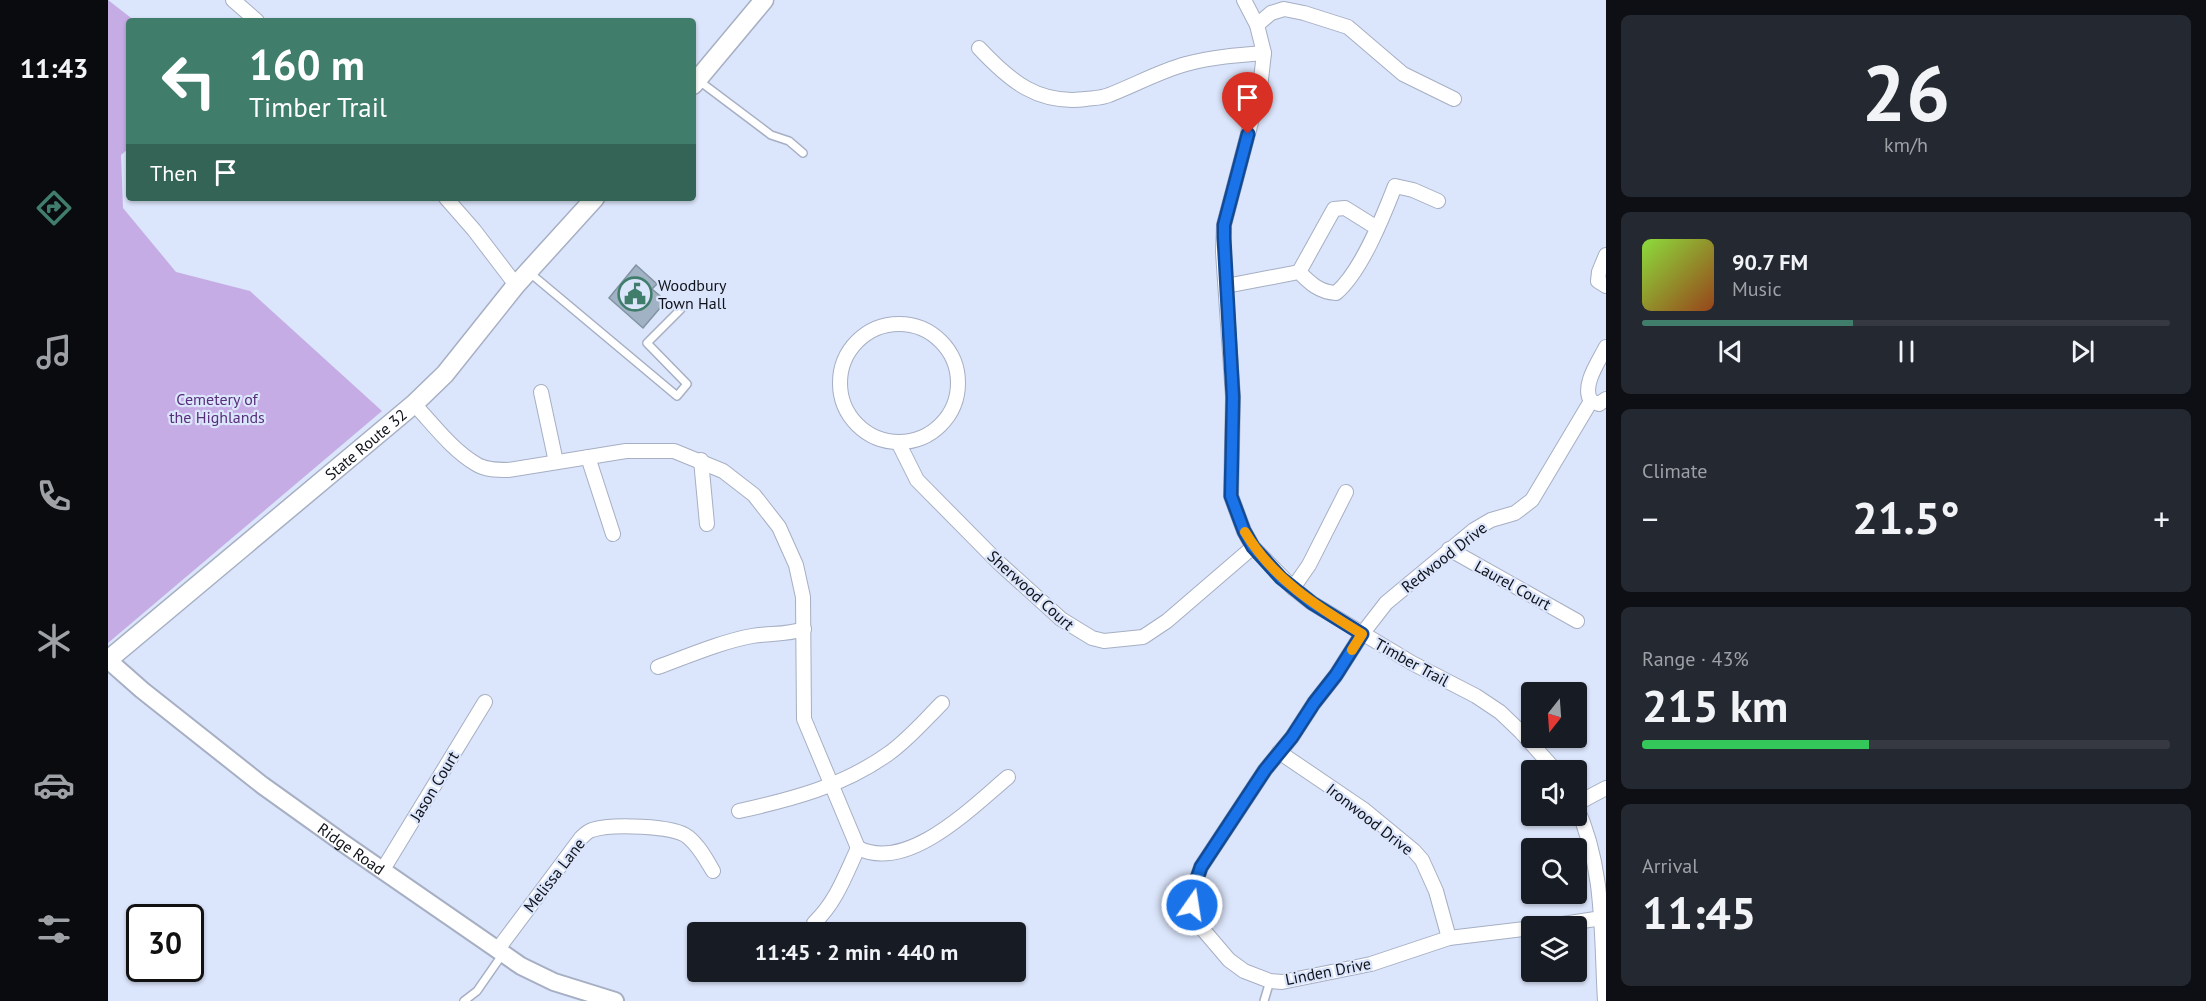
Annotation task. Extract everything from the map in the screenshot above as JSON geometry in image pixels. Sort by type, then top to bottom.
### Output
[{"type":"main road","points":[[696,81],[764,0]]},
{"type":"main road","name":"State Route 32","points":[[108,660],[414,404],[445,374],[516,285],[592,201]]},
{"type":"street","points":[[233,0],[254,18]]},
{"type":"street","name":"Timber Trail","points":[[1244,0],[1257,25],[1264,53],[1260,88],[1224,225],[1223,252],[1233,397],[1231,496],[1244,531],[1253,547],[1293,588],[1312,603],[1500,712],[1546,760]]},
{"type":"street","points":[[1257,25],[1271,13],[1284,9],[1348,27],[1403,74],[1454,99]]},
{"type":"street","points":[[979,48],[999,70],[1023,88],[1046,98],[1075,100],[1106,96],[1184,64],[1220,57],[1264,53]]},
{"type":"street","points":[[1299,272],[1311,285],[1327,293],[1336,293],[1344,286],[1364,253],[1395,186],[1413,190],[1438,201]]},
{"type":"street","points":[[449,201],[516,285]]},
{"type":"street","points":[[1299,272],[1334,209],[1345,208],[1377,228]]},
{"type":"street","points":[[1606,255],[1598,281],[1606,286]]},
{"type":"street","points":[[1226,286],[1299,272]]},
{"type":"street","points":[[895,324],[914,326],[931,333],[946,346],[955,362],[959,381],[956,400],[948,417],[934,431],[917,439],[898,442],[879,438],[861,428],[848,413],[841,394],[841,374],[847,355],[859,339],[876,328],[895,324]]},
{"type":"street","name":"Redwood Drive","points":[[1362,634],[1386,603],[1449,549],[1491,520],[1515,513],[1532,501],[1591,401],[1588,392],[1592,374],[1606,347]]},
{"type":"street","points":[[541,392],[556,462]]},
{"type":"street","points":[[1591,401],[1599,404],[1606,399]]},
{"type":"street","points":[[414,404],[458,450],[477,465],[508,470],[626,452],[674,451],[701,460],[723,471],[754,495],[779,527],[796,565],[803,597],[802,704],[804,719],[858,848],[867,853],[886,854],[921,843],[956,821],[1008,777]]},
{"type":"street","name":"Sherwood Court","points":[[898,442],[917,480],[984,548],[1061,619],[1092,638],[1104,641],[1143,637],[1167,621],[1253,547]]},
{"type":"street","points":[[588,457],[613,534]]},
{"type":"street","points":[[701,460],[706,524]]},
{"type":"street","points":[[1293,588],[1309,566],[1346,492]]},
{"type":"street","name":"Laurel Court","points":[[1449,549],[1577,621]]},
{"type":"street","points":[[658,668],[715,646],[753,636],[795,633],[804,629]]},
{"type":"street","name":"Linden Drive","points":[[1362,634],[1336,675],[1265,770],[1201,867],[1192,893],[1194,914],[1200,926],[1229,960],[1244,971],[1270,981],[1282,982],[1371,964],[1449,938],[1521,929]]},
{"type":"street","name":"Ridge Road","points":[[108,660],[142,690],[262,785],[521,966],[554,982],[615,1001]]},
{"type":"street","name":"Jason Court","points":[[382,871],[485,702]]},
{"type":"street","points":[[740,811],[797,798],[861,772],[890,752],[942,703]]},
{"type":"street","name":"Ironwood Drive","points":[[1279,753],[1363,808],[1414,851],[1422,860],[1436,891],[1449,938]]},
{"type":"street","points":[[1587,799],[1606,788]]},
{"type":"street","points":[[1587,825],[1599,846],[1605,992]]},
{"type":"street","name":"Melissa Lane","points":[[501,951],[569,853],[581,838],[592,830],[618,827],[676,830],[697,845],[713,871]]},
{"type":"street","points":[[815,922],[837,895],[858,848]]},
{"type":"street","points":[[1587,920],[1602,918]]},
{"type":"lane","points":[[696,83],[771,135],[789,141],[803,153]]},
{"type":"lane","points":[[528,271],[677,396],[687,384],[647,343],[681,309]]},
{"type":"lane","points":[[464,1001],[477,991],[501,951]]},
{"type":"lane","points":[[1264,1001],[1270,981]]},
{"type":"green space","name":"Cemetery of the Highlands","points":[[108,0],[131,18],[126,18],[126,151],[121,155],[123,208],[176,272],[250,291],[382,411],[108,643]]},
{"type":"building","name":"Woodbury Town Hall","points":[[636,265],[657,284],[652,289],[666,301],[643,328],[609,298]]},
{"type":"slow traffic","points":[[1245,532],[1253,547],[1281,578],[1312,603],[1362,634],[1352,650]]},
{"type":"place","name":"Woodbury Town Hall","points":[[635,294]]},
{"type":"route","points":[[1192,905],[1192,893],[1201,867],[1265,770],[1292,737],[1362,634],[1312,603],[1281,578],[1253,547],[1244,531],[1231,496],[1233,397],[1223,252],[1224,225],[1248,134]]}]
